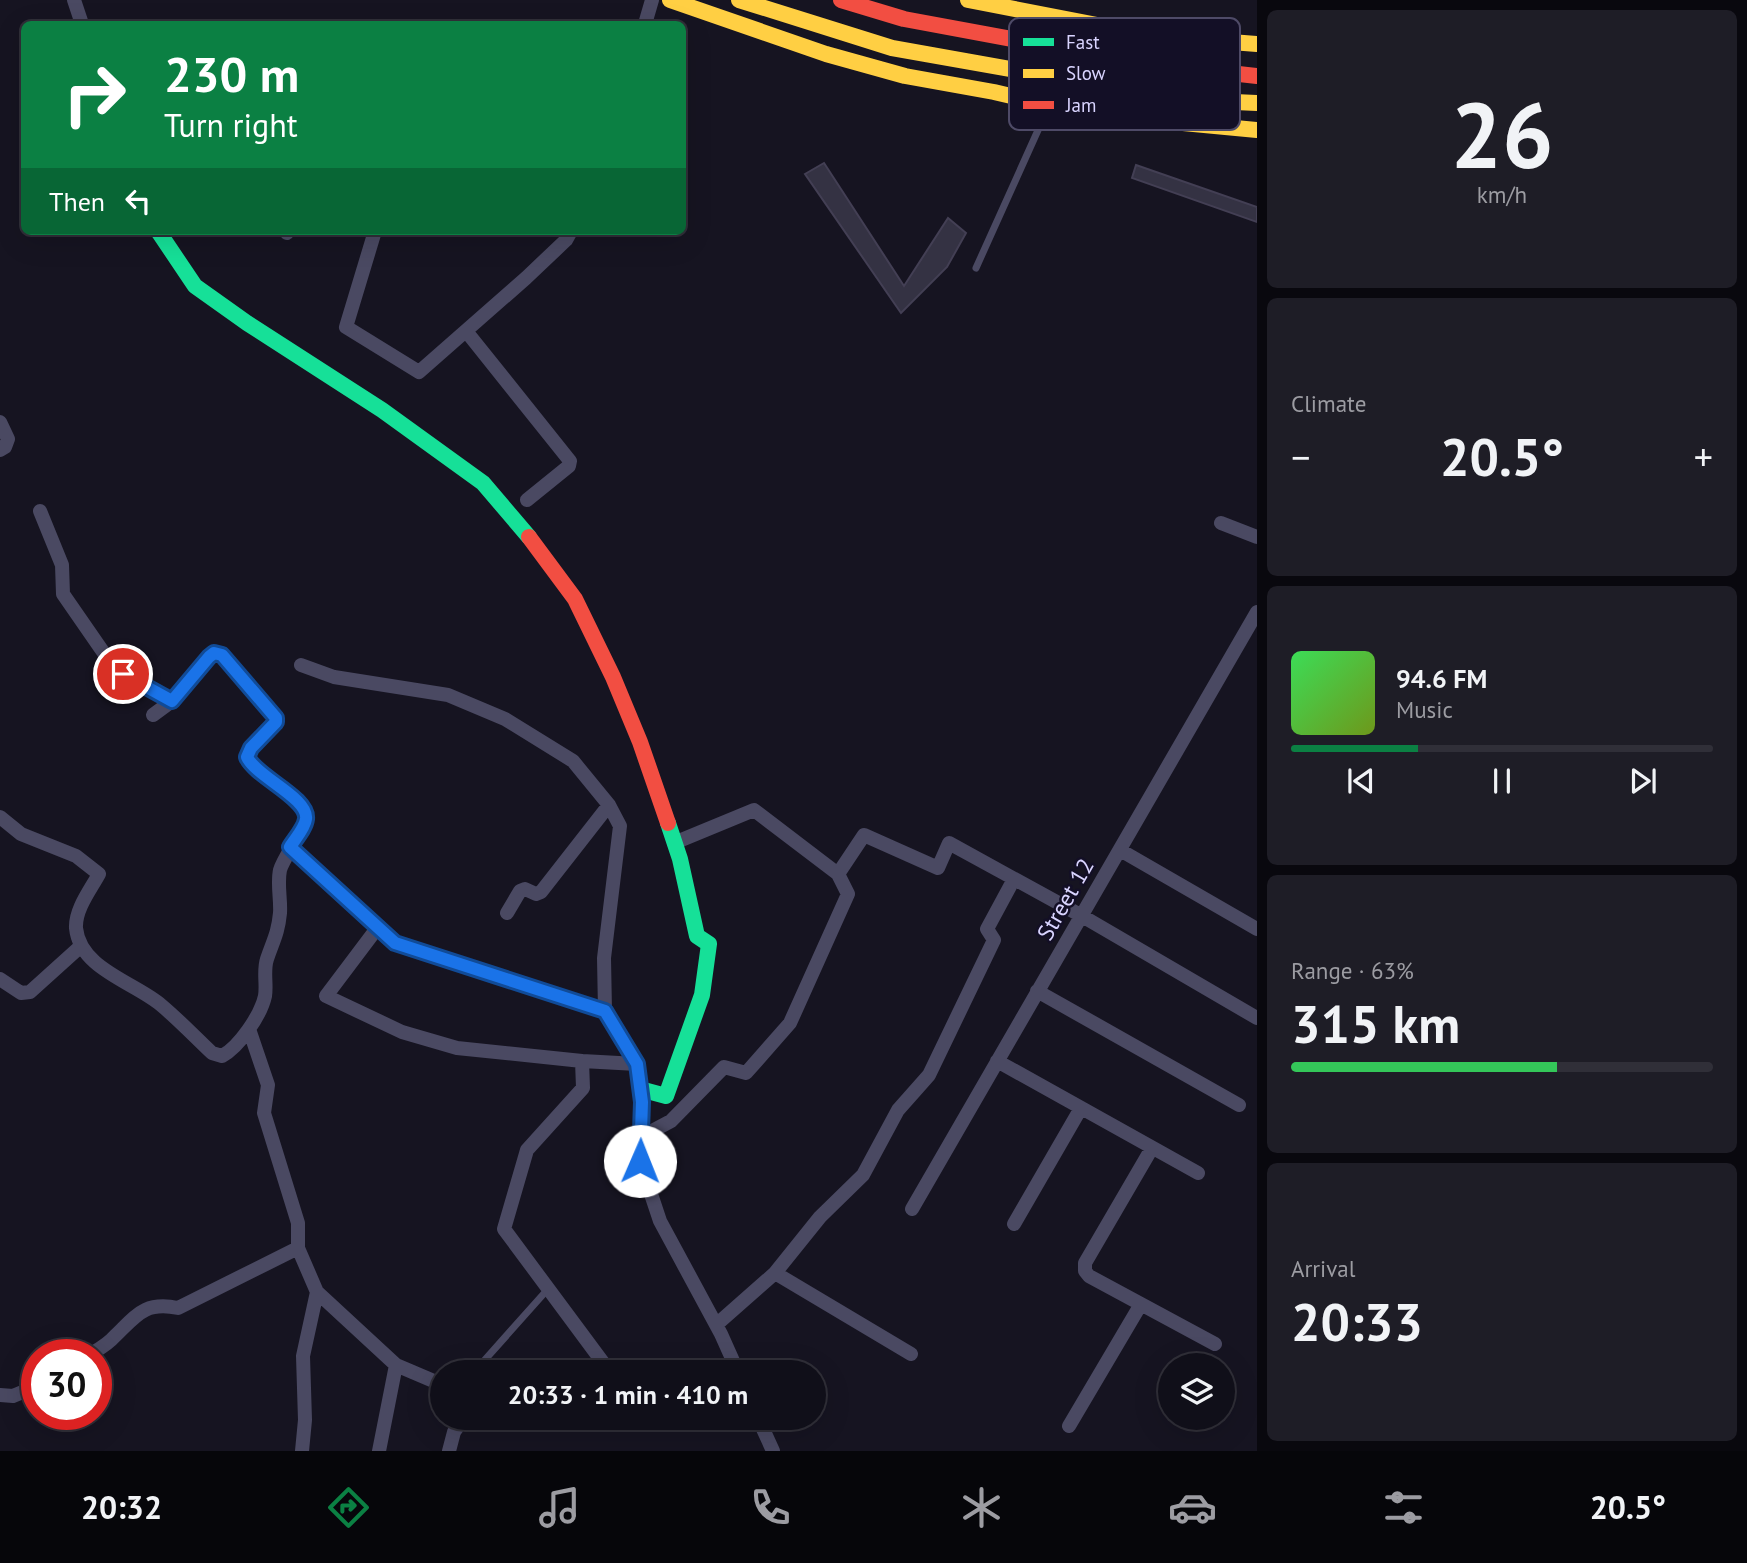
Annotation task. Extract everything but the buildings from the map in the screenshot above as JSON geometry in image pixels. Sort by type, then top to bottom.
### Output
[{"type":"main road","points":[[670,0],[826,54],[905,76],[1009,96]]},
{"type":"main road","points":[[739,0],[892,48],[1009,69]]},
{"type":"main road","points":[[841,0],[904,19],[1009,39]]},
{"type":"main road","points":[[968,0],[1061,18]]},
{"type":"main road","points":[[161,235],[195,286],[416,433],[483,483],[575,598],[613,677],[640,742],[674,843],[697,936],[709,944],[702,995],[666,1096],[640,1090]]},
{"type":"street","points":[[74,0],[81,21]]},
{"type":"street","points":[[646,21],[652,0]]},
{"type":"street","points":[[374,235],[346,327],[419,372],[536,269],[569,235]]},
{"type":"street","points":[[466,331],[570,461],[569,466],[527,500]]},
{"type":"street","points":[[0,422],[8,439],[5,447],[0,450]]},
{"type":"street","points":[[40,511],[62,565],[63,594],[108,659],[123,674],[172,701]]},
{"type":"street","points":[[1221,523],[1257,537]]},
{"type":"street","name":"Street 12","points":[[912,1209],[1257,612]]},
{"type":"street","points":[[0,817],[21,834],[76,856],[99,874],[79,911],[76,927],[81,946],[98,965],[159,1003],[212,1053],[222,1056],[230,1052],[249,1029],[265,997],[266,961],[277,937],[280,910],[279,872],[306,821],[306,810],[260,773],[247,757],[251,748],[276,722],[275,715],[222,655],[214,653],[172,701],[153,715]]},
{"type":"street","points":[[301,665],[334,677],[448,695],[505,719],[573,761],[610,805],[620,826],[604,958],[605,1011],[637,1064],[640,1090],[640,1161],[660,1221],[732,1360]]},
{"type":"street","points":[[507,913],[520,891],[525,889],[536,894],[541,892],[610,805]]},
{"type":"street","points":[[641,1137],[671,1121],[724,1067],[746,1073],[790,1023],[848,894],[838,874],[754,810],[674,843]]},
{"type":"street","points":[[838,874],[864,835],[938,867],[949,843],[1082,916],[1257,1018]]},
{"type":"street","points":[[290,847],[395,943],[605,1011]]},
{"type":"street","points":[[1120,850],[1257,929]]},
{"type":"street","points":[[716,1325],[775,1273],[820,1217],[863,1175],[898,1110],[929,1076],[994,940],[987,929],[1014,879]]},
{"type":"street","points":[[378,928],[326,996],[402,1032],[457,1048],[637,1064]]},
{"type":"street","points":[[0,979],[21,993],[30,992],[81,946]]},
{"type":"street","points":[[1037,991],[1239,1105]]},
{"type":"street","points":[[249,1029],[268,1085],[264,1113],[298,1223],[298,1248],[317,1292],[396,1365],[430,1379]]},
{"type":"street","points":[[582,1061],[583,1088],[527,1150],[504,1229],[601,1360]]},
{"type":"street","points":[[998,1061],[1198,1173]]},
{"type":"street","points":[[1014,1224],[1081,1108]]},
{"type":"street","points":[[1152,1148],[1085,1263],[1085,1271],[1089,1276],[1215,1344]]},
{"type":"street","points":[[112,1340],[138,1313],[164,1305],[178,1308],[298,1248]]},
{"type":"street","points":[[775,1273],[911,1354]]},
{"type":"street","points":[[302,1451],[306,1420],[303,1356],[317,1292]]},
{"type":"street","points":[[1069,1426],[1141,1304]]},
{"type":"street","points":[[379,1451],[396,1365]]},
{"type":"street","points":[[0,1395],[13,1396],[21,1393]]},
{"type":"street","points":[[449,1451],[455,1430]]},
{"type":"street","points":[[763,1430],[773,1451]]},
{"type":"lane","points":[[976,268],[1038,130]]},
{"type":"lane","points":[[485,1360],[548,1289]]},
{"type":"traffic: fast","points":[[161,235],[195,286],[382,410],[483,483],[529,537]]},
{"type":"traffic: fast","points":[[640,1089],[666,1096],[702,995],[709,944],[697,936],[680,859],[668,823]]},
{"type":"traffic: slow","points":[[670,0],[826,54],[905,76],[1009,96]]},
{"type":"traffic: slow","points":[[739,0],[892,48],[1009,69]]},
{"type":"traffic: slow","points":[[968,0],[1061,18]]},
{"type":"traffic: slow","points":[[1240,43],[1257,44]]},
{"type":"traffic: slow","points":[[1240,102],[1257,103]]},
{"type":"traffic: slow","points":[[1240,128],[1257,130]]},
{"type":"traffic: jam","points":[[841,0],[904,19],[1009,38]]},
{"type":"traffic: jam","points":[[1240,74],[1257,76]]},
{"type":"traffic: jam","points":[[529,537],[575,599],[613,677],[640,742],[668,823]]},
{"type":"route","points":[[123,674],[172,701],[209,657],[214,653],[222,655],[275,715],[276,722],[251,748],[247,760],[306,810],[306,821],[290,847],[395,943],[605,1011],[637,1064],[642,1102],[640,1161]]}]
